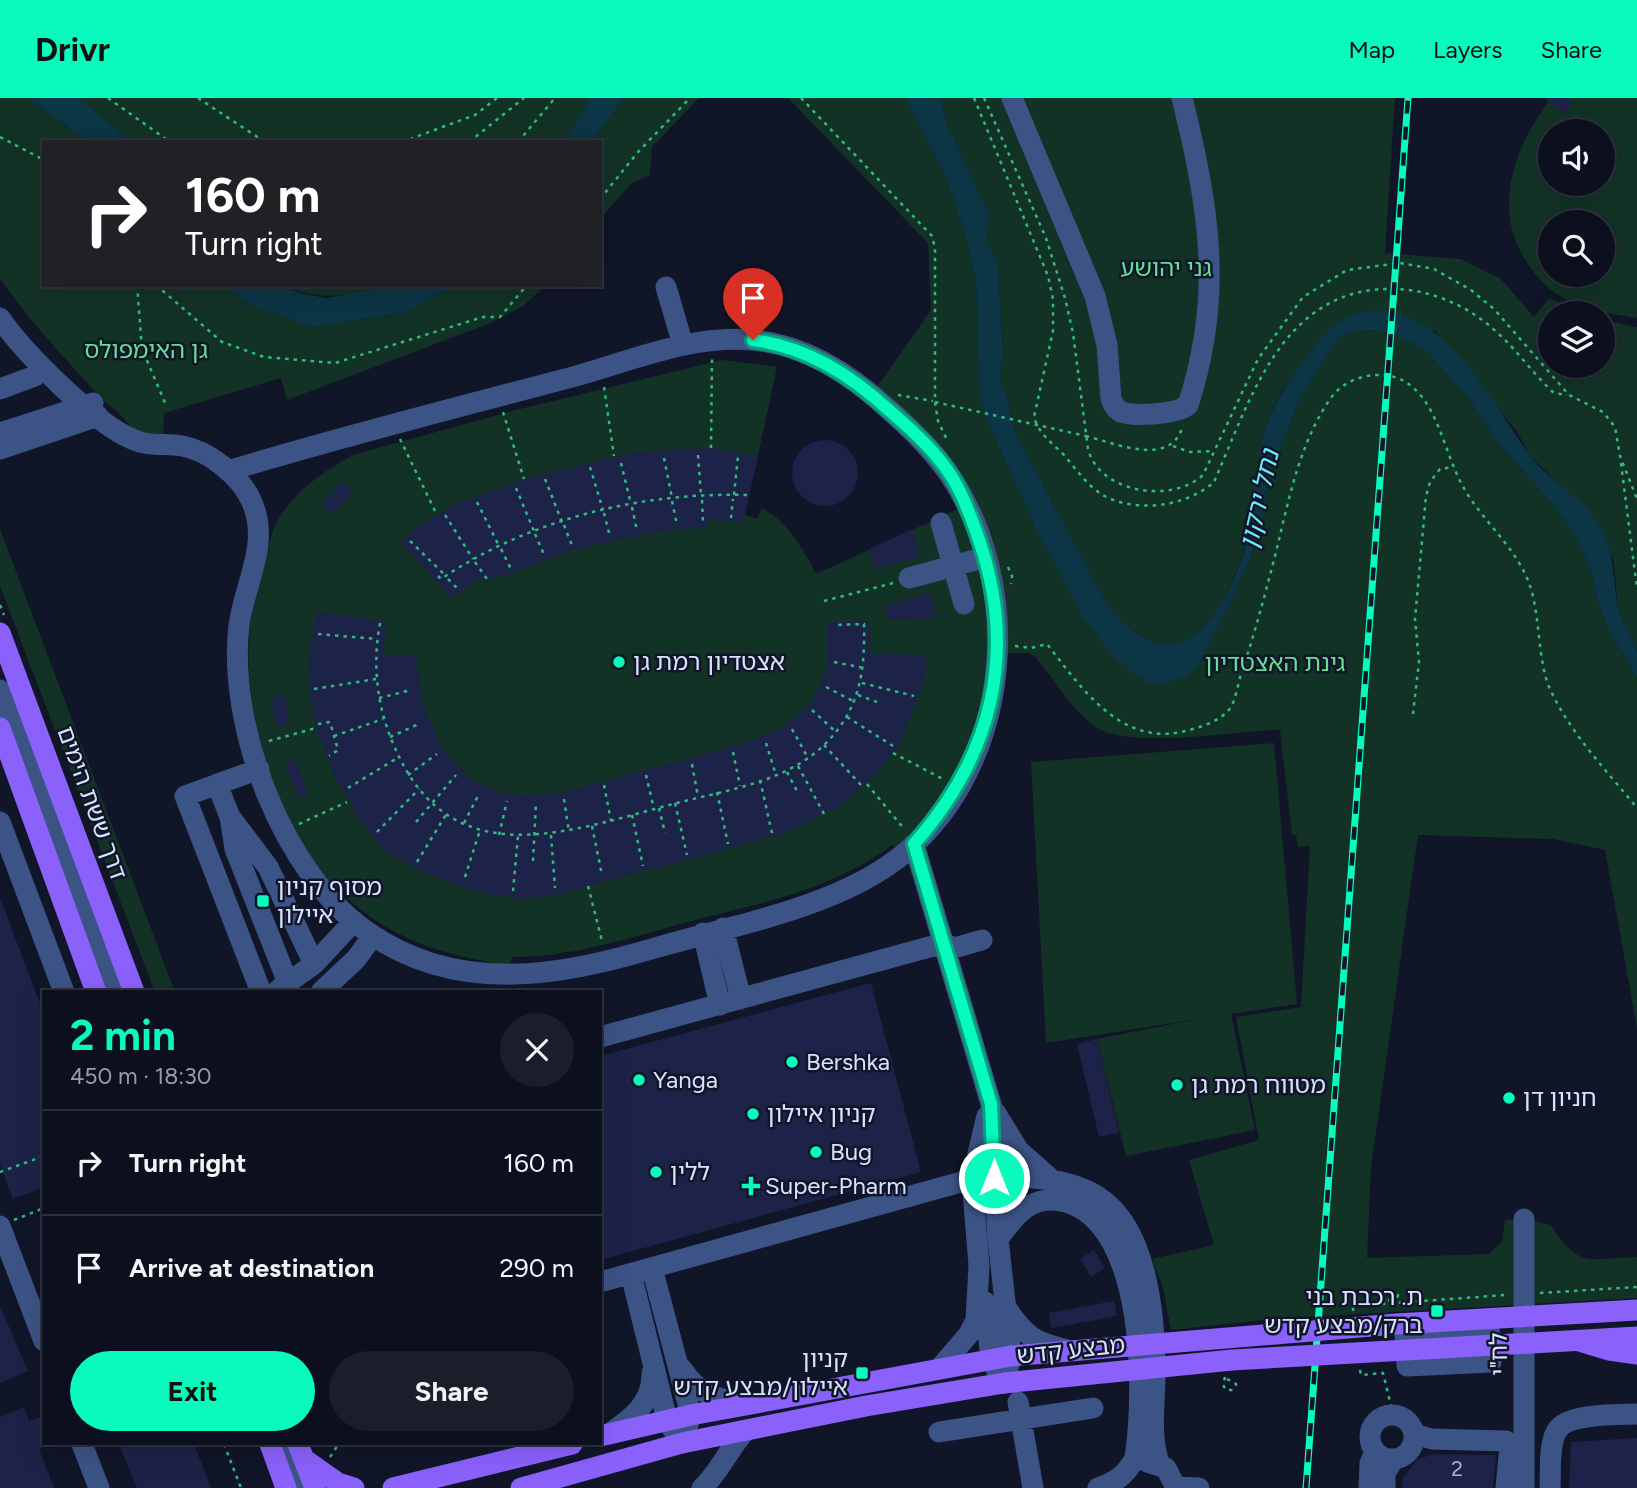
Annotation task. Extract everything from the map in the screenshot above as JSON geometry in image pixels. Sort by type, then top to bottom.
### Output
[{"type":"main road","name":"דרך ששת הימים","points":[[0,633],[133,990]]},
{"type":"main road","points":[[0,728],[95,990]]},
{"type":"main road","name":"מבצע קדש","points":[[605,1435],[691,1415],[1001,1358],[1396,1324],[1637,1310]]},
{"type":"main road","name":"מבצע קדש","points":[[521,1488],[682,1443],[866,1406],[1004,1383],[1232,1360],[1637,1337]]},
{"type":"main road","points":[[1574,1340],[1609,1350],[1637,1354]]},
{"type":"main road","points":[[270,1445],[282,1484]]},
{"type":"main road","points":[[393,1488],[568,1445]]},
{"type":"main road","points":[[301,1451],[315,1488]]},
{"type":"main road","points":[[301,1451],[338,1483],[354,1488]]},
{"type":"street","points":[[1012,98],[1095,296],[1107,345],[1114,406],[1124,412],[1175,412],[1188,405],[1207,321],[1211,254],[1203,185],[1182,98]]},
{"type":"street","points":[[666,287],[683,345]]},
{"type":"street","points":[[0,301],[87,408]]},
{"type":"street","points":[[0,318],[40,364],[87,408]]},
{"type":"street","points":[[0,337],[35,376],[128,437],[150,444],[193,447],[228,471],[248,492],[259,524],[257,559],[243,602],[237,656],[243,711],[259,769],[278,818],[306,869],[354,921],[373,936],[414,956],[486,982],[510,984],[573,970],[834,894],[870,875],[958,788],[981,738],[995,684],[995,599],[986,557],[952,478],[934,454],[880,401],[824,362],[773,343],[746,339],[683,345],[360,431],[228,471]]},
{"type":"street","points":[[0,389],[35,376]]},
{"type":"street","points":[[0,432],[87,408]]},
{"type":"street","points":[[0,449],[87,408]]},
{"type":"street","points":[[941,523],[964,604]]},
{"type":"street","points":[[909,578],[986,557]]},
{"type":"street","name":"דרך ששת הימים","points":[[0,690],[115,990]]},
{"type":"street","points":[[259,769],[184,796],[260,990]]},
{"type":"street","points":[[217,784],[230,817],[235,849],[281,988],[314,964],[354,921]]},
{"type":"street","points":[[230,817],[268,867],[314,964]]},
{"type":"street","points":[[0,822],[63,990]]},
{"type":"street","points":[[910,838],[991,1104],[1018,1151],[1054,1181]]},
{"type":"street","points":[[713,931],[741,999]]},
{"type":"street","points":[[713,931],[720,1005]]},
{"type":"street","points":[[323,990],[348,968],[373,936]]},
{"type":"street","points":[[602,1036],[944,943],[954,948],[982,940]]},
{"type":"street","points":[[991,1104],[998,1239],[992,1297],[1004,1383]]},
{"type":"street","points":[[991,1104],[972,1179],[979,1266],[976,1273],[992,1297],[1024,1333],[1033,1340],[1072,1351]]},
{"type":"street","points":[[602,1281],[688,1255],[972,1179],[1054,1181],[1090,1192],[1109,1206],[1138,1253],[1151,1301],[1155,1336],[1155,1444],[1160,1465]]},
{"type":"street","points":[[935,1189],[964,1201],[974,1211]]},
{"type":"street","points":[[998,1239],[1015,1214],[1027,1205],[1052,1199],[1082,1208],[1096,1219],[1111,1239],[1128,1280],[1137,1337],[1137,1442],[1135,1458],[1124,1480]]},
{"type":"street","name":"לח\"י","points":[[1524,1219],[1524,1488]]},
{"type":"street","points":[[5,1224],[8,1271],[42,1337]]},
{"type":"street","points":[[652,1268],[691,1415],[682,1443]]},
{"type":"street","points":[[631,1274],[667,1420],[682,1443]]},
{"type":"street","points":[[939,1369],[970,1334],[975,1320],[992,1297]]},
{"type":"street","points":[[1490,1340],[1525,1338]]},
{"type":"street","points":[[676,1360],[688,1379],[710,1397],[751,1404]]},
{"type":"street","points":[[605,1435],[640,1410],[653,1382],[652,1367]]},
{"type":"street","points":[[939,1432],[1020,1410],[1093,1408]]},
{"type":"street","points":[[1020,1410],[1033,1488]]},
{"type":"street","points":[[1369,1488],[1370,1463],[1385,1456],[1407,1454],[1414,1434],[1409,1422],[1393,1414],[1379,1418],[1373,1424],[1369,1438],[1385,1456],[1385,1488]]},
{"type":"street","points":[[1550,1488],[1554,1437],[1558,1428],[1575,1419],[1637,1414]]},
{"type":"street","points":[[702,1488],[710,1480],[728,1449],[746,1430]]},
{"type":"street","points":[[1414,1434],[1432,1439],[1506,1441],[1510,1446],[1506,1488]]},
{"type":"street","points":[[82,1445],[99,1488]]},
{"type":"street","points":[[285,1445],[301,1488]]},
{"type":"street","points":[[1098,1488],[1124,1480],[1142,1463],[1160,1465],[1171,1474],[1176,1488],[1199,1488]]},
{"type":"path","points":[[108,98],[167,140]]},
{"type":"path","points":[[198,98],[262,140]]},
{"type":"path","points":[[407,140],[475,115],[497,98]]},
{"type":"path","points":[[472,140],[524,98]]},
{"type":"path","points":[[520,140],[555,98]]},
{"type":"path","points":[[602,197],[638,152],[690,98]]},
{"type":"path","points":[[801,98],[932,236],[935,248],[935,402]]},
{"type":"path","points":[[984,98],[1046,239],[1065,298],[1073,333],[1090,458],[1104,475],[1129,485],[1159,491],[1181,488],[1197,481],[1203,475],[1258,359],[1303,297],[1347,270],[1400,263],[1434,269],[1471,290],[1494,309],[1569,395],[1603,412],[1615,428],[1637,589]]},
{"type":"path","points":[[0,137],[42,159]]},
{"type":"path","points":[[137,287],[142,349],[166,405]]},
{"type":"path","points":[[158,287],[222,342],[264,357],[335,363],[483,317],[500,317],[525,287]]},
{"type":"path","points":[[711,448],[712,356]]},
{"type":"path","points":[[997,644],[1031,648],[1048,644],[1086,694],[1108,714],[1154,733],[1196,729],[1220,717],[1231,706],[1259,620],[1303,454],[1331,397],[1360,376],[1393,376],[1408,383],[1423,399],[1465,491],[1524,570],[1536,610],[1548,686],[1554,698],[1637,808]]},
{"type":"path","points":[[603,380],[614,456]]},
{"type":"path","points":[[880,401],[892,394],[1151,450],[1173,446],[1190,452],[1214,451]]},
{"type":"path","points":[[1173,446],[1182,430],[1188,405]]},
{"type":"path","points":[[502,407],[524,479]]},
{"type":"path","points":[[398,435],[437,515]]},
{"type":"path","points":[[698,455],[703,523]]},
{"type":"path","points":[[731,518],[738,456]]},
{"type":"path","points":[[1620,456],[1637,499]]},
{"type":"path","points":[[664,458],[677,525]]},
{"type":"path","points":[[621,463],[637,531]]},
{"type":"path","points":[[590,467],[610,537]]},
{"type":"path","points":[[1413,714],[1419,662],[1415,620],[1426,496],[1430,482],[1440,469],[1453,467]]},
{"type":"path","points":[[545,479],[573,548]]},
{"type":"path","points":[[516,488],[545,557]]},
{"type":"path","points":[[438,576],[441,579],[447,578],[475,559],[535,532],[604,511],[689,494],[701,497],[747,495]]},
{"type":"path","points":[[627,499],[630,505]]},
{"type":"path","points":[[477,502],[512,571]]},
{"type":"path","points":[[603,504],[604,511]]},
{"type":"path","points":[[445,516],[487,579]]},
{"type":"path","points":[[557,517],[562,523]]},
{"type":"path","points":[[534,525],[535,532]]},
{"type":"path","points":[[411,541],[458,589]]},
{"type":"path","points":[[493,541],[499,548]]},
{"type":"path","points":[[472,552],[475,559]]},
{"type":"path","points":[[824,601],[909,578]]},
{"type":"path","points":[[380,623],[376,679],[379,698],[383,719],[408,775],[432,802],[464,823],[499,835],[518,836],[569,832],[761,780],[798,766],[824,746],[848,717],[862,683],[864,624],[836,625]]},
{"type":"path","points":[[318,634],[377,639]]},
{"type":"path","points":[[834,662],[864,668]]},
{"type":"path","points":[[314,689],[376,679]]},
{"type":"path","points":[[862,683],[914,696]]},
{"type":"path","points":[[826,687],[855,702]]},
{"type":"path","points":[[379,698],[411,690]]},
{"type":"path","points":[[858,695],[877,702]]},
{"type":"path","points":[[812,710],[836,732]]},
{"type":"path","points":[[848,717],[893,746]]},
{"type":"path","points":[[334,736],[383,719]]},
{"type":"path","points":[[269,741],[330,722],[338,750],[330,756]]},
{"type":"path","points":[[390,737],[421,723]]},
{"type":"path","points":[[792,729],[808,758]]},
{"type":"path","points":[[766,743],[776,775]]},
{"type":"path","points":[[824,746],[860,785]]},
{"type":"path","points":[[733,752],[740,786]]},
{"type":"path","points":[[893,753],[947,782]]},
{"type":"path","points":[[408,775],[437,754]]},
{"type":"path","points":[[348,788],[399,757]]},
{"type":"path","points":[[692,764],[698,797]]},
{"type":"path","points":[[798,766],[824,814]]},
{"type":"path","points":[[787,772],[798,793]]},
{"type":"path","points":[[416,822],[456,775]]},
{"type":"path","points":[[646,775],[654,809]]},
{"type":"path","points":[[761,780],[772,833]]},
{"type":"path","points":[[867,784],[910,838]]},
{"type":"path","points":[[604,785],[611,821]]},
{"type":"path","points":[[377,832],[419,789]]},
{"type":"path","points":[[717,792],[728,844]]},
{"type":"path","points":[[464,823],[479,793]]},
{"type":"path","points":[[564,799],[569,832]]},
{"type":"path","points":[[299,824],[347,802]]},
{"type":"path","points":[[499,835],[507,802]]},
{"type":"path","points":[[533,860],[537,835],[536,803]]},
{"type":"path","points":[[676,803],[687,855]]},
{"type":"path","points":[[659,807],[665,833]]},
{"type":"path","points":[[417,862],[447,813]]},
{"type":"path","points":[[632,815],[643,866]]},
{"type":"path","points":[[592,826],[602,875]]},
{"type":"path","points":[[465,877],[480,830]]},
{"type":"path","points":[[551,835],[555,888]]},
{"type":"path","points":[[513,891],[518,836]]},
{"type":"path","points":[[588,886],[602,941]]},
{"type":"path","points":[[183,990],[186,986]]},
{"type":"path","points":[[0,1172],[42,1157]]},
{"type":"path","points":[[5,1224],[42,1209]]},
{"type":"path","points":[[1525,1294],[1637,1287]]},
{"type":"path","points":[[1361,1375],[1383,1373],[1393,1414]]},
{"type":"path","points":[[223,1445],[241,1488]]},
{"type":"green space","name":"גן האימפולס","points":[[0,98],[28,98],[85,140],[42,140],[42,287],[225,287],[248,304],[312,327],[407,312],[451,287],[545,287],[523,306],[488,324],[287,400],[281,378],[164,413],[163,435],[157,437],[131,428],[123,417],[97,394],[34,323],[0,278]]},
{"type":"green space","points":[[79,98],[590,98],[565,140],[130,140]]},
{"type":"green space","points":[[624,98],[699,98],[652,147],[650,175],[632,183],[602,217],[602,140],[592,140]]},
{"type":"green space","name":"גינת האצטדיון","points":[[788,98],[905,98],[946,177],[966,237],[976,281],[979,394],[989,425],[1036,529],[1084,617],[1199,664],[1233,598],[1258,538],[1270,474],[1299,401],[1337,339],[1353,332],[1375,330],[1396,335],[1425,350],[1468,398],[1499,444],[1572,531],[1590,567],[1597,600],[1611,635],[1637,677],[1637,1028],[1605,850],[1553,839],[1418,835],[1371,1168],[1367,1258],[1488,1254],[1502,1242],[1505,1220],[1524,1219],[1551,1225],[1570,1249],[1586,1258],[1637,1257],[1637,1298],[1272,1319],[1171,1330],[1163,1288],[1152,1259],[1214,1245],[1189,1160],[1259,1140],[1236,1017],[1301,1007],[1310,846],[1298,847],[1296,835],[1292,835],[1280,730],[1156,738],[1110,733],[1094,726],[1078,711],[1035,657],[1029,653],[1006,653],[989,546],[877,387],[931,310],[928,243]]},
{"type":"green space","name":"גני יהושע","points":[[941,98],[1395,98],[1385,253],[1461,259],[1501,279],[1534,317],[1538,312],[1538,378],[1615,378],[1615,322],[1637,327],[1637,650],[1618,609],[1614,563],[1597,521],[1529,455],[1518,433],[1435,331],[1336,325],[1289,382],[1268,420],[1262,441],[1246,543],[1230,588],[1218,609],[1190,639],[1172,644],[1151,641],[1132,630],[1104,599],[1015,432],[1005,391],[1000,385],[1003,351],[998,263],[987,241],[989,214],[946,122]]},
{"type":"green space","points":[[1551,98],[1637,98],[1637,318],[1615,314],[1615,301],[1570,301],[1548,287],[1615,287],[1615,210],[1538,210],[1538,276],[1526,261],[1510,219],[1509,198],[1518,156],[1527,136]]},
{"type":"green space","points":[[286,287],[392,287],[340,296]]},
{"type":"green space","name":"אצטדיון רמת גן","points":[[722,360],[777,367],[745,515],[757,519],[762,508],[780,521],[800,545],[816,574],[960,508],[984,589],[991,647],[983,713],[951,789],[901,851],[892,845],[869,861],[819,885],[620,941],[556,954],[512,957],[510,966],[456,955],[409,939],[387,928],[346,897],[307,853],[291,826],[266,764],[252,698],[249,638],[253,611],[278,520],[292,500],[311,483],[353,455],[512,411]]},
{"type":"green space","points":[[0,529],[174,990],[154,990],[0,586]]},
{"type":"green space","points":[[1274,743],[1297,1004],[1231,1014],[1255,1130],[1126,1156],[1097,1039],[1198,1019],[1046,1043],[1031,762]]},
{"type":"water","points":[[28,98],[79,98],[130,140],[85,140]]},
{"type":"water","points":[[590,98],[624,98],[592,140],[565,140]]},
{"type":"water","name":"נחל ירקון","points":[[905,98],[941,98],[946,122],[989,214],[987,241],[998,263],[1003,352],[1000,384],[1005,391],[1015,432],[1104,599],[1132,630],[1151,641],[1171,644],[1189,638],[1205,626],[1219,608],[1240,564],[1252,520],[1263,439],[1275,406],[1293,376],[1328,332],[1351,316],[1381,311],[1409,317],[1434,332],[1457,354],[1497,405],[1536,463],[1590,511],[1597,521],[1610,552],[1618,607],[1637,651],[1637,677],[1611,635],[1597,600],[1590,567],[1572,531],[1552,504],[1499,444],[1468,398],[1425,350],[1396,335],[1375,330],[1353,332],[1337,339],[1299,401],[1270,474],[1258,538],[1233,598],[1199,664],[1188,676],[1162,685],[1151,684],[1135,674],[1115,658],[1083,617],[1036,529],[989,425],[979,394],[976,281],[966,237],[946,177]]},
{"type":"water","points":[[225,287],[285,287],[299,293],[326,298],[389,287],[451,287],[407,312],[312,327],[248,304]]},
{"type":"building","points":[[1545,98],[1566,98],[1573,103],[1564,114]]},
{"type":"building","points":[[825,440],[838,442],[853,455],[858,473],[856,486],[843,501],[825,506],[812,504],[797,491],[792,473],[794,460],[807,445]]},
{"type":"building","points":[[711,448],[758,456],[743,523],[707,519],[707,528],[676,529],[574,550],[502,577],[500,574],[486,582],[481,577],[452,598],[401,543],[417,527],[453,505],[524,479],[637,452]]},
{"type":"building","points":[[342,481],[353,493],[333,513],[321,503]]},
{"type":"building","points":[[913,529],[920,557],[875,569],[869,549]]},
{"type":"building","points":[[930,593],[937,618],[888,620],[884,606]]},
{"type":"building","points":[[317,611],[386,622],[383,656],[416,655],[423,706],[443,749],[470,779],[494,791],[522,796],[561,793],[752,741],[780,729],[808,707],[821,684],[828,660],[828,622],[869,621],[870,653],[927,655],[924,681],[898,747],[867,784],[838,807],[783,834],[558,894],[524,899],[488,894],[413,867],[384,850],[361,822],[334,775],[316,728],[310,697],[309,655]]},
{"type":"building","points":[[284,695],[290,723],[277,726],[271,698]]},
{"type":"building","points":[[295,759],[308,794],[298,798],[285,763]]},
{"type":"building","points":[[0,898],[42,1009],[42,1188],[13,1199],[0,1164]]},
{"type":"building","name":"קניון איילון","points":[[871,983],[921,1172],[602,1259],[602,1055]]},
{"type":"building","points":[[1097,1039],[1119,1132],[1099,1137],[1077,1044]]},
{"type":"building","points":[[1094,1250],[1105,1268],[1091,1277],[1080,1259]]},
{"type":"building","points":[[1114,1301],[1117,1316],[1051,1328],[1049,1313]]},
{"type":"building","points":[[0,1306],[28,1371],[0,1383]]},
{"type":"building","points":[[24,1407],[29,1421],[42,1417],[44,1447],[39,1449],[54,1488],[0,1488],[0,1417]]},
{"type":"building","points":[[1637,1438],[1637,1488],[1569,1488],[1571,1442]]},
{"type":"building","points":[[119,1445],[194,1445],[211,1488],[137,1488]]},
{"type":"building","points":[[1435,1454],[1496,1455],[1493,1488],[1402,1488],[1403,1478],[1417,1459]]},
{"type":"railway","points":[[1306,1488],[1408,98]]},
{"type":"place","name":"אצטדיון רמת גן","points":[[619,662]]},
{"type":"place","name":"מסוף קניון איילון","points":[[263,901]]},
{"type":"place","name":"Bershka","points":[[792,1062]]},
{"type":"place","name":"Yanga","points":[[639,1080]]},
{"type":"place","name":"מטווח רמת גן","points":[[1177,1085]]},
{"type":"place","name":"חניון דן","points":[[1509,1098]]},
{"type":"place","name":"קניון איילון","points":[[753,1114]]},
{"type":"place","name":"Bug","points":[[816,1152]]},
{"type":"place","name":"ללין","points":[[656,1172]]},
{"type":"place","name":"Super-Pharm","points":[[751,1186]]},
{"type":"place","name":"ת. רכבת בני ברק/מבצע קדש","points":[[1437,1311]]},
{"type":"place","name":"קניון איילון/מבצע קדש","points":[[862,1373]]},
{"type":"route","points":[[753,340],[782,345],[824,362],[880,401],[934,454],[952,478],[986,557],[995,599],[998,632],[995,684],[988,715],[981,738],[958,788],[914,844],[991,1104],[994,1178]]}]
